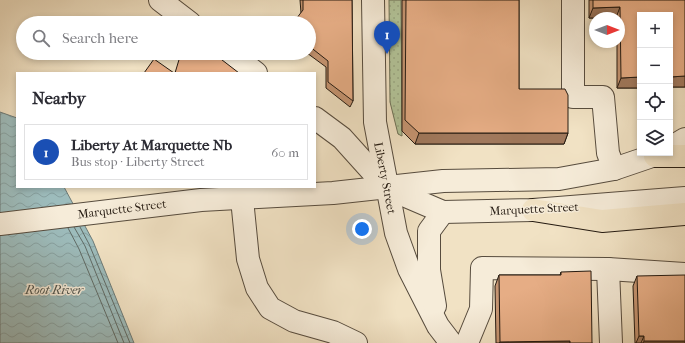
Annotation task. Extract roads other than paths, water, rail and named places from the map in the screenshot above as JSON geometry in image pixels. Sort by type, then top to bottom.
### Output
[{"type":"main road","points":[[673,154],[685,156]]},
{"type":"main road","points":[[533,210],[602,221],[685,214]]},
{"type":"street","points":[[160,0],[181,16]]},
{"type":"street","name":"Liberty Street","points":[[373,0],[375,122],[396,233],[409,269],[445,336]]},
{"type":"street","points":[[573,0],[574,97],[603,97],[608,153],[614,169]]},
{"type":"street","points":[[239,60],[255,72]]},
{"type":"street","points":[[316,119],[342,138],[387,188]]},
{"type":"street","name":"Marquette Street","points":[[673,146],[685,139]]},
{"type":"street","name":"Marquette Street","points":[[0,224],[107,210],[201,200],[242,199],[387,188],[443,181],[559,179],[614,169],[651,156]]},
{"type":"street","name":"Marquette Street","points":[[387,188],[443,212],[533,210],[685,198]]},
{"type":"street","points":[[242,199],[248,259],[257,288],[270,308],[294,321],[333,332],[356,343]]},
{"type":"street","points":[[443,212],[430,231],[429,270],[445,336]]},
{"type":"street","points":[[467,343],[481,309],[482,268],[608,269],[685,274]]},
{"type":"street","points":[[608,269],[611,343]]},
{"type":"water","name":"Root River","points":[[0,112],[16,118],[16,188],[65,188],[93,241],[134,343],[0,343]]},
{"type":"place","name":"Liberty At Marquette Nb","points":[[387,54]]}]
